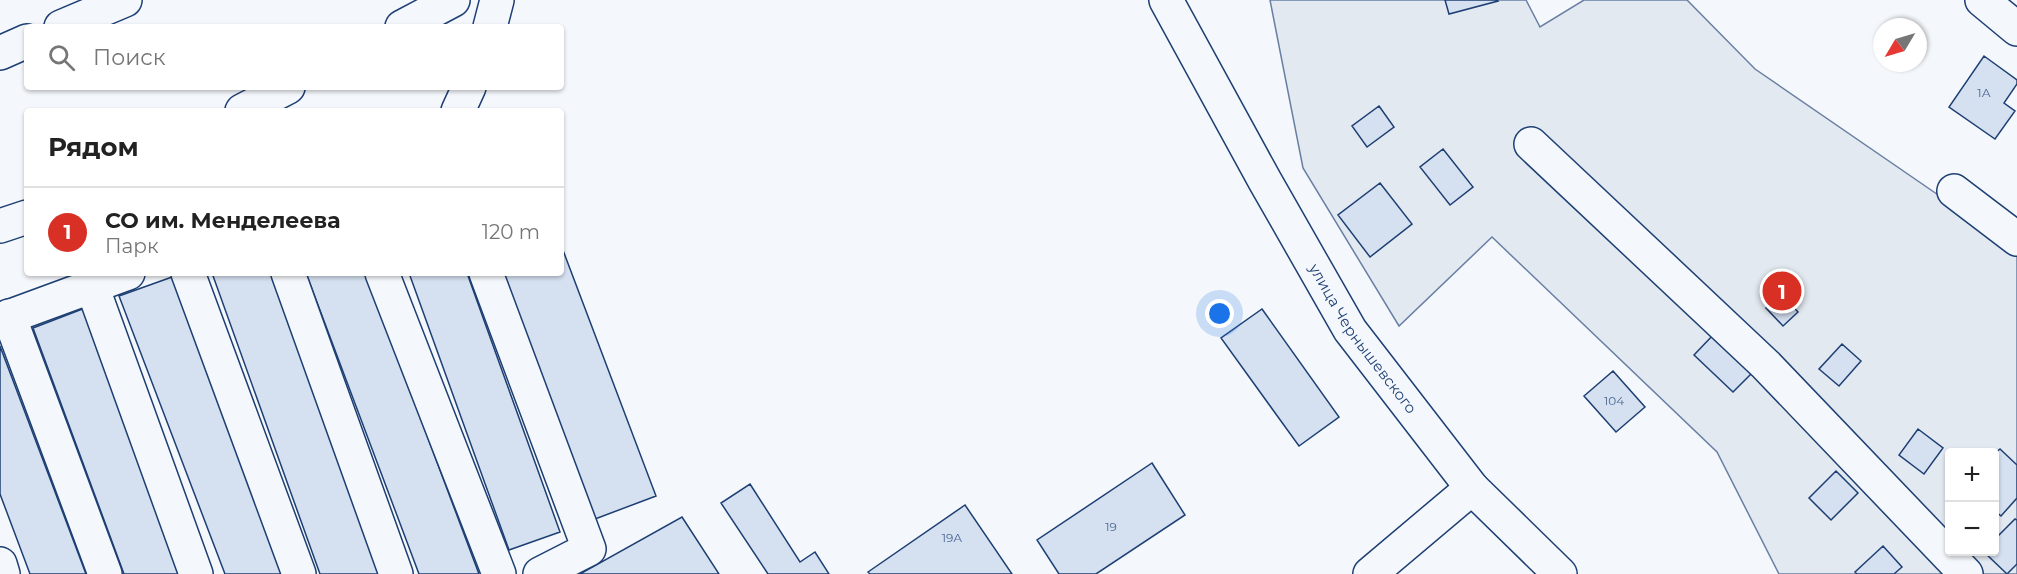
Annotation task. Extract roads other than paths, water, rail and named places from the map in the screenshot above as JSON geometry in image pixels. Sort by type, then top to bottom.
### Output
[{"type":"street","points":[[68,24],[125,0]]},
{"type":"street","points":[[408,24],[453,0]]},
{"type":"street","points":[[491,24],[497,0]]},
{"type":"street","name":"улица Чернышевского","points":[[1166,0],[1350,330],[1472,488],[1560,574]]},
{"type":"street","points":[[1982,0],[2017,29]]},
{"type":"street","points":[[0,53],[24,42]]},
{"type":"street","points":[[248,108],[282,90]]},
{"type":"street","points":[[459,108],[468,90]]},
{"type":"street","points":[[1531,144],[1766,365],[1966,574]]},
{"type":"street","points":[[1954,191],[2017,239]]},
{"type":"street","points":[[0,226],[24,218]]},
{"type":"street","points":[[105,574],[5,318],[120,276]]},
{"type":"street","points":[[189,276],[298,574]]},
{"type":"street","points":[[289,276],[396,574]]},
{"type":"street","points":[[383,276],[499,574]]},
{"type":"street","points":[[487,276],[589,549],[540,574]]},
{"type":"street","points":[[92,286],[196,574]]},
{"type":"street","points":[[1370,574],[1472,488]]},
{"type":"street","points":[[0,564],[3,574]]},
{"type":"place","name":"СО им. Менделеева","points":[[1782,291]]}]
